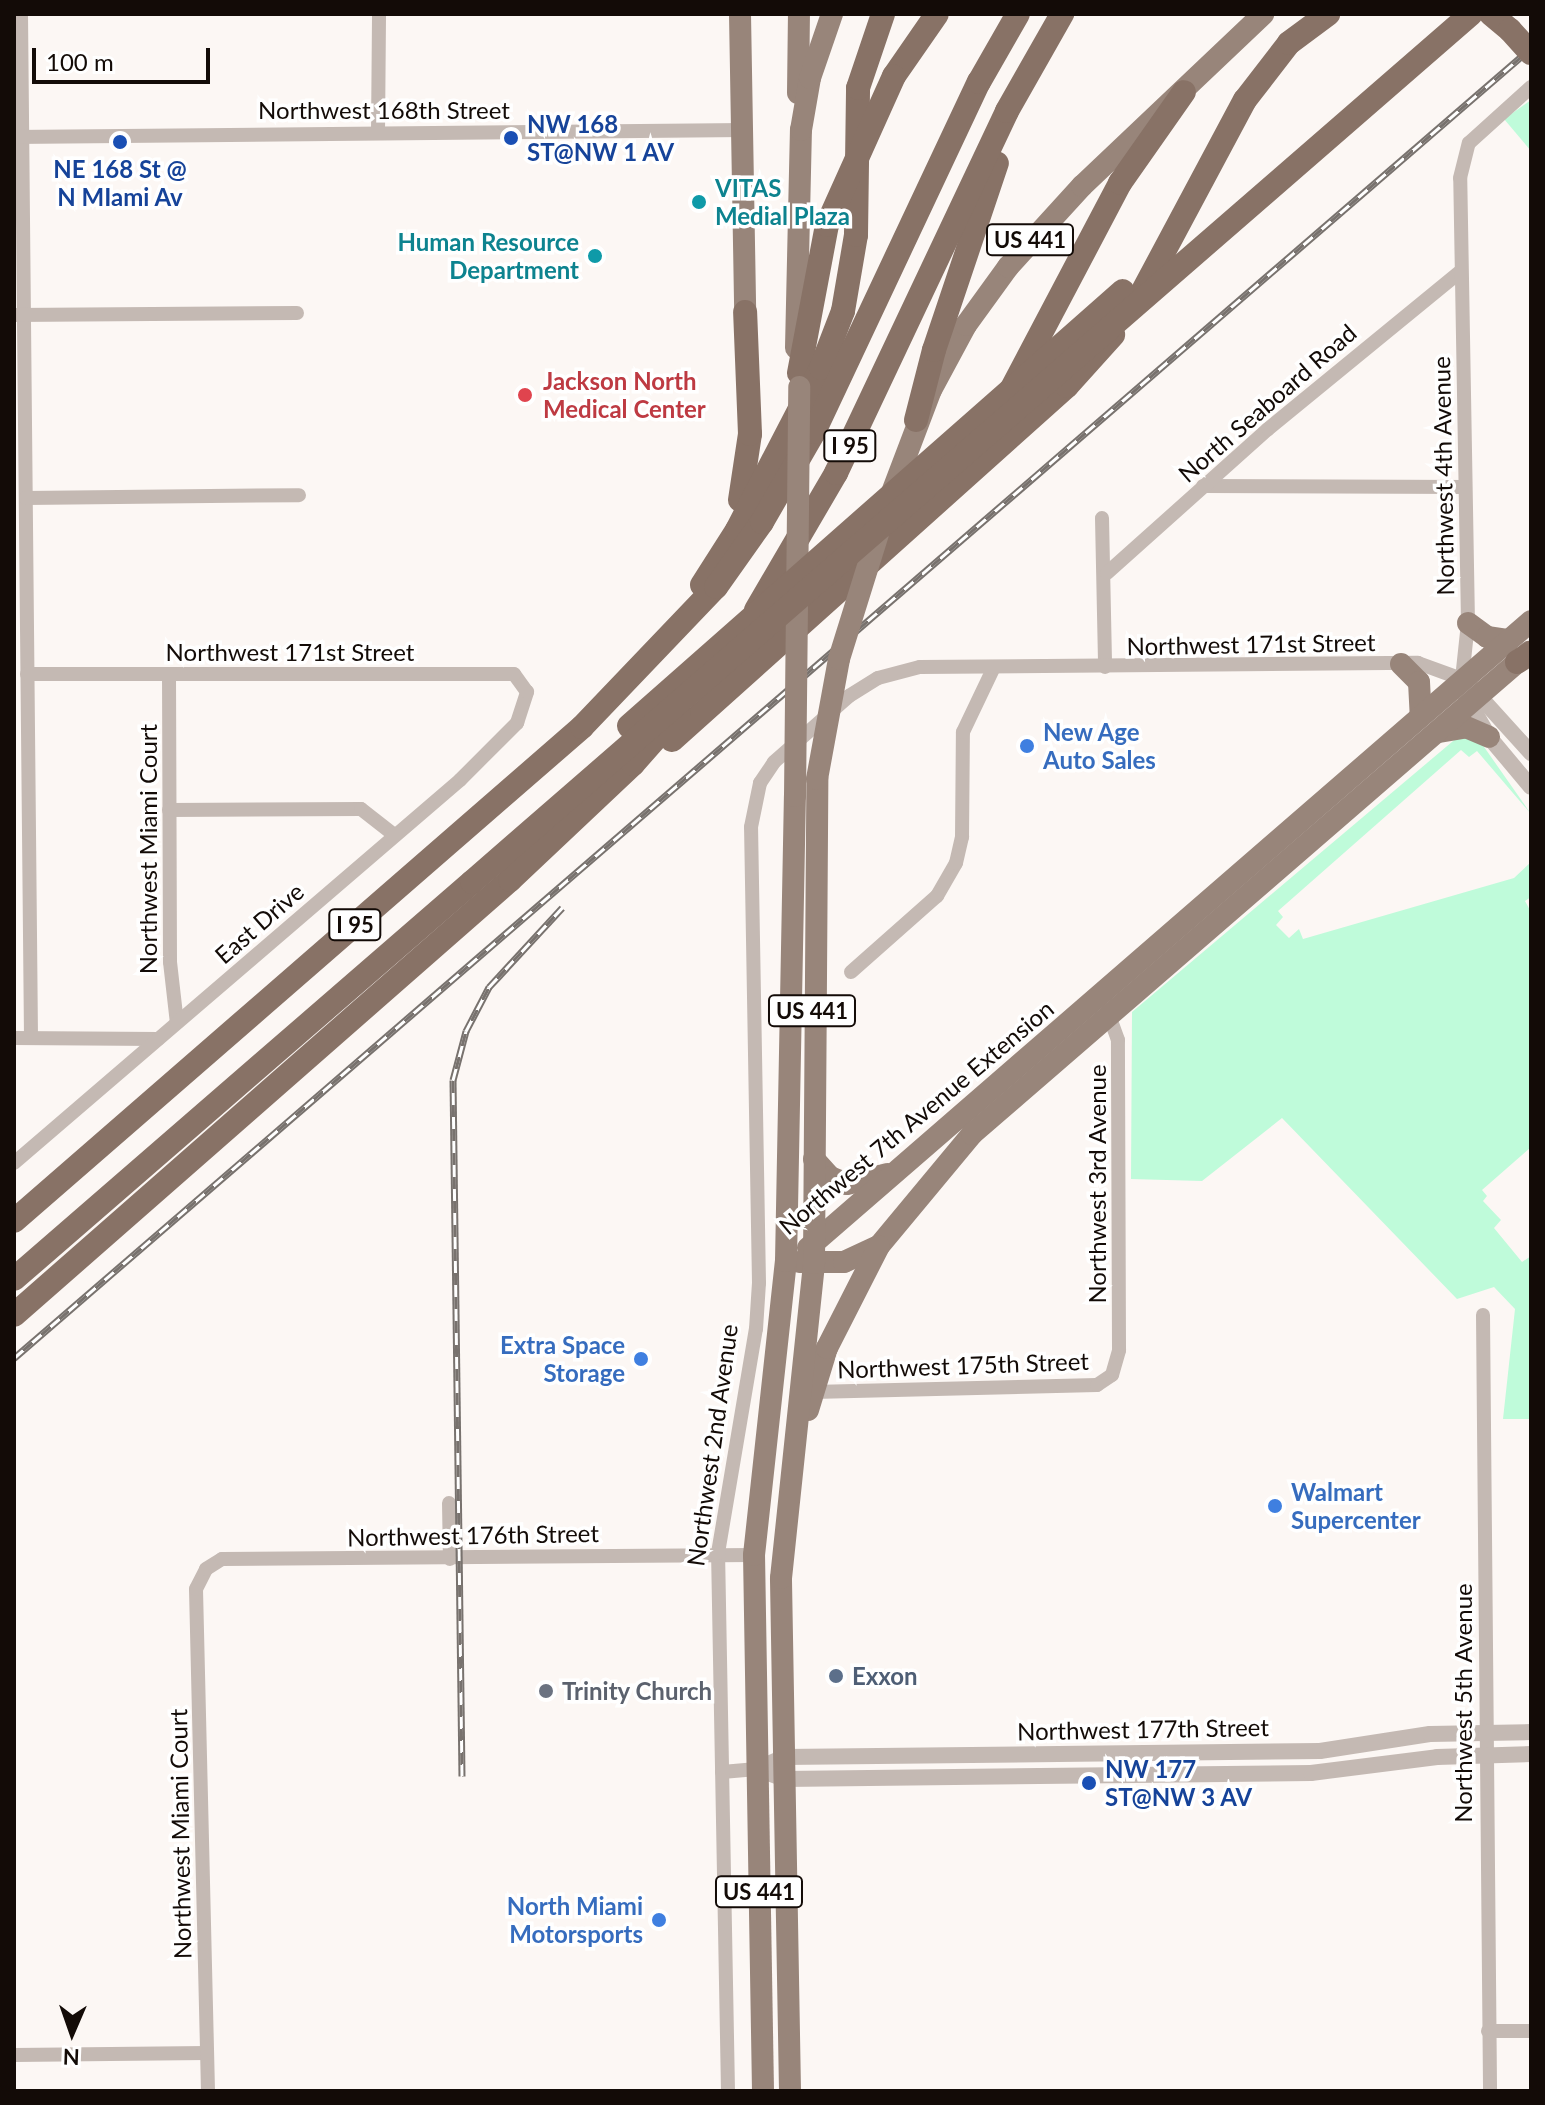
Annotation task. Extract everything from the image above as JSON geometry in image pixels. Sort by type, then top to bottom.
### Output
[{"type":"highway","points":[[685,619],[821,368],[843,311],[856,235],[858,88],[883,14]]},
{"type":"highway","points":[[799,380],[827,225],[894,76],[937,14]]},
{"type":"highway","name":"I 95","points":[[14,1221],[582,727],[728,571],[794,469],[979,82],[1018,14]]},
{"type":"highway","name":"I 95","points":[[14,1315],[410,969],[644,752],[724,657],[812,519],[1007,111],[1062,14]]},
{"type":"highway","points":[[644,752],[674,739],[1067,386],[1117,329],[1159,265],[1245,100],[1289,43],[1328,14]]},
{"type":"highway","points":[[14,1279],[467,877],[871,508],[1448,14]]},
{"type":"highway","points":[[14,1257],[467,877],[1471,14]]},
{"type":"highway","points":[[1491,14],[1531,53]]},
{"type":"highway","points":[[932,506],[1008,397],[1120,183],[1184,92]]},
{"type":"highway","points":[[916,420],[959,269],[1003,149],[1007,111]]},
{"type":"highway","points":[[728,540],[750,444],[745,312]]},
{"type":"main road","points":[[740,14],[745,130],[745,312]]},
{"type":"main road","points":[[799,14],[801,130]]},
{"type":"main road","name":"US 441","points":[[786,1261],[795,796],[801,130],[810,78],[832,14]]},
{"type":"main road","name":"US 441","points":[[790,2091],[781,1578],[814,1253],[817,779],[836,673],[916,420],[966,325],[1015,257],[1166,104],[1184,92],[1263,14]]},
{"type":"main road","name":"Northwest 7th Avenue Extension","points":[[1427,724],[1473,699],[1522,651],[1531,621]]},
{"type":"main road","points":[[1468,623],[1487,637],[1522,651]]},
{"type":"main road","name":"Northwest 7th Avenue Extension","points":[[814,1253],[896,1170],[1104,1005],[1427,724],[1462,679],[1522,651]]},
{"type":"main road","points":[[1401,664],[1419,682],[1427,724],[1466,727],[1489,737]]},
{"type":"main road","name":"Northwest 7th Avenue Extension","points":[[786,1261],[814,1253],[852,1260],[879,1246],[972,1134],[1104,1005]]},
{"type":"main road","points":[[814,1159],[830,1177],[847,1184],[896,1170]]},
{"type":"main road","points":[[792,1461],[831,1340],[879,1246]]},
{"type":"main road","name":"Northwest 2nd Avenue","points":[[763,2091],[754,1555],[786,1261]]},
{"type":"street","points":[[21,14],[18,136],[20,459],[26,498],[20,607],[27,674],[20,748],[21,894],[31,1038]]},
{"type":"street","points":[[378,132],[379,14]]},
{"type":"street","name":"Northwest 4th Avenue","points":[[1462,679],[1468,623],[1461,271],[1464,155],[1477,133],[1531,87]]},
{"type":"street","name":"Northwest 168th Street","points":[[18,136],[745,130]]},
{"type":"street","name":"North Seaboard Road","points":[[1107,573],[1203,486],[1433,289],[1461,271]]},
{"type":"street","points":[[19,314],[297,313]]},
{"type":"street","points":[[1203,486],[1465,487]]},
{"type":"street","points":[[26,498],[299,495]]},
{"type":"street","points":[[1102,518],[1107,573],[1105,667]]},
{"type":"street","name":"Northwest 171st Street","points":[[752,806],[774,762],[812,726],[849,696],[897,670],[1418,663],[1462,679]]},
{"type":"street","points":[[851,972],[937,896],[956,863],[962,837],[963,732],[994,667]]},
{"type":"street","name":"Northwest 171st Street","points":[[27,674],[514,674],[527,692],[525,709]]},
{"type":"street","name":"Northwest Miami Court","points":[[169,674],[170,962],[177,1023]]},
{"type":"street","points":[[1462,679],[1489,737],[1531,787]]},
{"type":"street","points":[[1473,699],[1531,753]]},
{"type":"street","name":"East Drive","points":[[14,1163],[393,834],[460,780],[525,709]]},
{"type":"street","name":"Northwest 2nd Avenue","points":[[728,2091],[718,1553],[756,1329],[759,1283],[752,806]]},
{"type":"street","points":[[169,810],[361,809],[393,834]]},
{"type":"street","name":"Northwest 3rd Avenue","points":[[1104,1005],[1118,1040],[1119,1350],[1112,1375]]},
{"type":"street","points":[[14,1038],[158,1039]]},
{"type":"street","name":"Northwest 5th Avenue","points":[[1483,1315],[1490,2091]]},
{"type":"street","name":"Northwest 175th Street","points":[[813,1392],[1097,1385],[1112,1375]]},
{"type":"street","points":[[449,1503],[450,1559]]},
{"type":"street","name":"Northwest 176th Street","points":[[200,1577],[222,1559],[754,1555]]},
{"type":"street","name":"Northwest Miami Court","points":[[200,1577],[208,2091]]},
{"type":"street","name":"Northwest 177th Street","points":[[722,1772],[1320,1751],[1430,1734],[1531,1732]]},
{"type":"street","name":"Northwest 177th Street","points":[[784,1768],[1311,1773],[1485,1755],[1531,1754]]},
{"type":"street","points":[[1488,2031],[1531,2031]]},
{"type":"street","points":[[14,2055],[207,2053]]},
{"type":"green space","points":[[1531,100],[1531,151],[1504,119]]},
{"type":"green space","points":[[1459,736],[1482,744],[1531,814],[1477,751],[1469,757],[1461,750],[1278,911],[1283,917],[1276,925],[1289,938],[1299,929],[1303,939],[1514,878],[1531,862],[1531,897],[1525,901],[1531,912],[1531,1147],[1482,1190],[1487,1196],[1483,1201],[1501,1220],[1494,1228],[1522,1262],[1531,1256],[1531,1419],[1503,1419],[1515,1309],[1494,1287],[1457,1299],[1282,1118],[1202,1181],[1131,1179],[1132,1012]]},
{"type":"railway","points":[[14,1358],[1531,48]]},
{"type":"railway","points":[[462,1776],[453,1080],[466,1031],[489,987],[562,908]]},
{"type":"place","name":"NW 168 ST@NW 1 AV","points":[[511,138]]},
{"type":"place","name":"NE 168 St @ N MIami Av","points":[[120,142]]},
{"type":"place","name":"VITAS Medial Plaza","points":[[699,202]]},
{"type":"place","name":"Human Resource Department","points":[[595,256]]},
{"type":"place","name":"Jackson North Medical Center","points":[[525,395]]},
{"type":"place","name":"New Age Auto Sales","points":[[1027,746]]},
{"type":"place","name":"Extra Space Storage","points":[[641,1359]]},
{"type":"place","name":"Walmart Supercenter","points":[[1275,1506]]},
{"type":"place","name":"Exxon","points":[[836,1676]]},
{"type":"place","name":"Trinity Church","points":[[546,1691]]},
{"type":"place","name":"NW 177 ST@NW 3 AV","points":[[1089,1783]]},
{"type":"place","name":"North Miami Motorsports","points":[[659,1920]]}]
